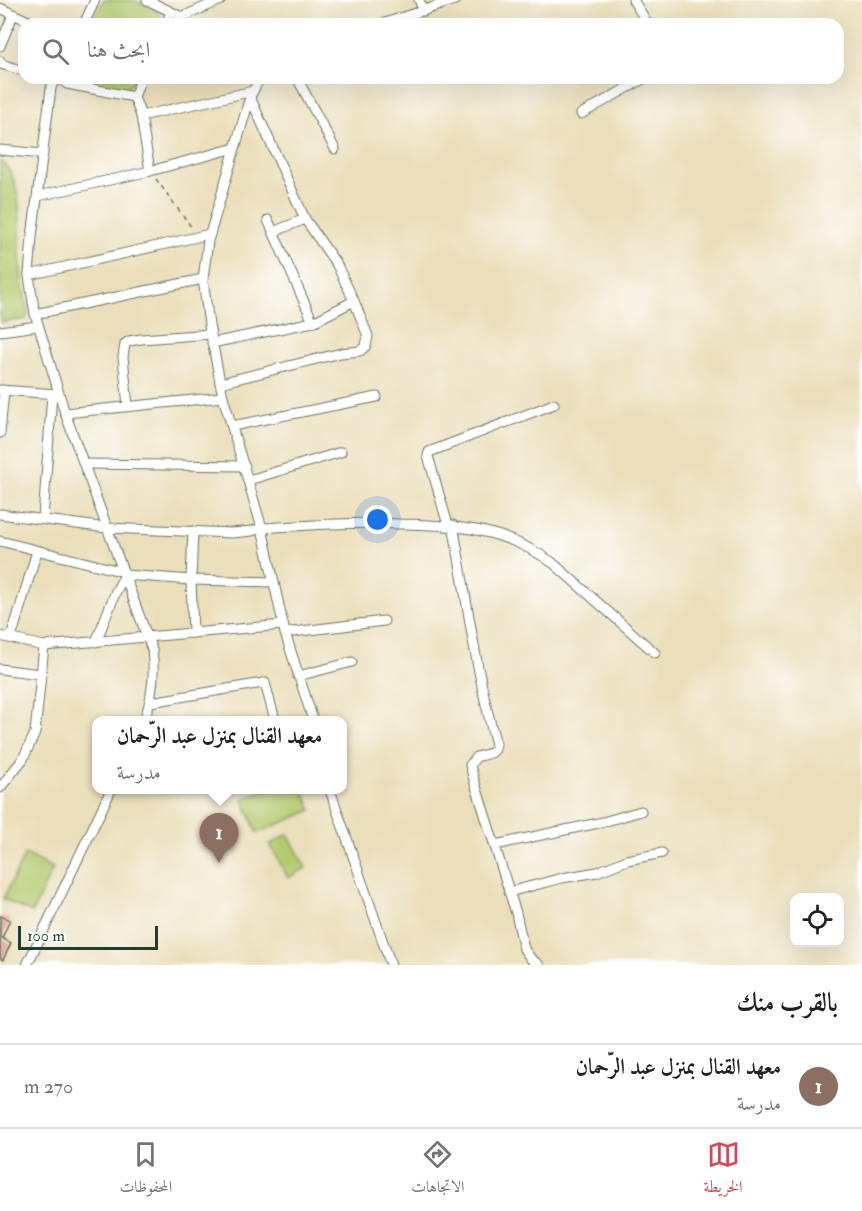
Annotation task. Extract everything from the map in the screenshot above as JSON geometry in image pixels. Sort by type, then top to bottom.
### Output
[{"type":"street","points":[[87,18],[95,0]]},
{"type":"street","points":[[147,0],[182,17],[221,0]]},
{"type":"street","points":[[419,0],[424,11]]},
{"type":"street","points":[[401,18],[455,0]]},
{"type":"street","points":[[633,0],[644,18]]},
{"type":"street","points":[[0,8],[20,18]]},
{"type":"street","points":[[168,18],[171,12]]},
{"type":"street","points":[[0,46],[13,15]]},
{"type":"street","points":[[0,61],[1,64],[18,69]]},
{"type":"street","points":[[53,84],[29,275],[35,314],[55,394],[65,413],[149,637],[154,666],[151,702],[146,716]]},
{"type":"street","points":[[67,84],[134,97]]},
{"type":"street","points":[[139,84],[134,97],[141,116],[150,171]]},
{"type":"street","points":[[257,84],[235,148],[210,234],[202,279],[223,397],[262,528],[284,629],[312,716]]},
{"type":"street","points":[[300,84],[335,149]]},
{"type":"street","points":[[581,114],[634,84]]},
{"type":"street","points":[[141,116],[252,94]]},
{"type":"street","points":[[220,383],[341,353],[360,351],[366,346],[368,336],[337,265],[305,219],[252,94]]},
{"type":"street","points":[[38,196],[150,171],[235,148]]},
{"type":"street","points":[[0,150],[43,154]]},
{"type":"street","points":[[273,232],[305,219]]},
{"type":"street","points":[[268,220],[312,322]]},
{"type":"street","points":[[29,275],[210,234]]},
{"type":"street","points":[[35,314],[202,279]]},
{"type":"street","points":[[128,406],[123,366],[125,344],[129,341],[211,339],[312,322],[354,300]]},
{"type":"street","points":[[0,331],[38,326]]},
{"type":"street","points":[[0,433],[2,390],[55,394]]},
{"type":"street","points":[[43,519],[55,394]]},
{"type":"street","points":[[65,413],[223,397]]},
{"type":"street","points":[[232,426],[376,397]]},
{"type":"street","points":[[539,965],[524,949],[470,765],[476,757],[495,749],[496,744],[483,699],[467,597],[451,525],[428,456],[429,452],[554,404]]},
{"type":"street","points":[[249,480],[341,452]]},
{"type":"street","points":[[84,464],[245,466]]},
{"type":"street","points":[[0,514],[107,528],[232,533],[262,528],[363,523],[451,525],[490,532],[536,550],[553,562],[655,653]]},
{"type":"street","points":[[193,531],[191,580],[193,633]]},
{"type":"street","points":[[0,542],[124,574],[191,580],[273,582]]},
{"type":"street","points":[[11,638],[38,551]]},
{"type":"street","points":[[96,642],[124,574]]},
{"type":"street","points":[[0,636],[44,646],[193,633],[384,621]]},
{"type":"street","points":[[0,788],[23,759],[35,733],[44,646]]},
{"type":"street","points":[[298,676],[352,662]]},
{"type":"street","points":[[0,669],[40,675]]},
{"type":"street","points":[[151,702],[265,683],[273,716]]},
{"type":"street","points":[[27,965],[109,794]]},
{"type":"street","points":[[332,794],[391,965]]},
{"type":"street","points":[[495,845],[603,822],[641,811]]},
{"type":"street","points":[[509,892],[562,878],[597,872],[627,860],[662,853]]},
{"type":"path","points":[[150,171],[198,236]]},
{"type":"green space","points":[[103,0],[135,0],[160,14],[160,18],[94,18]]},
{"type":"green space","points":[[96,84],[131,84],[120,89]]},
{"type":"green space","points":[[0,161],[9,169],[18,196],[21,272],[28,313],[26,319],[0,323]]},
{"type":"green space","points":[[256,794],[305,794],[312,810],[257,833],[243,799]]},
{"type":"green space","points":[[288,834],[306,868],[288,878],[270,844]]},
{"type":"green space","points":[[25,854],[53,868],[32,913],[3,899]]},
{"type":"building","points":[[0,916],[10,920],[2,938],[11,943],[3,960],[0,958]]},
{"type":"place","name":"معهد القنال بمنزل عبد الرّحمان","points":[[219,863]]}]
